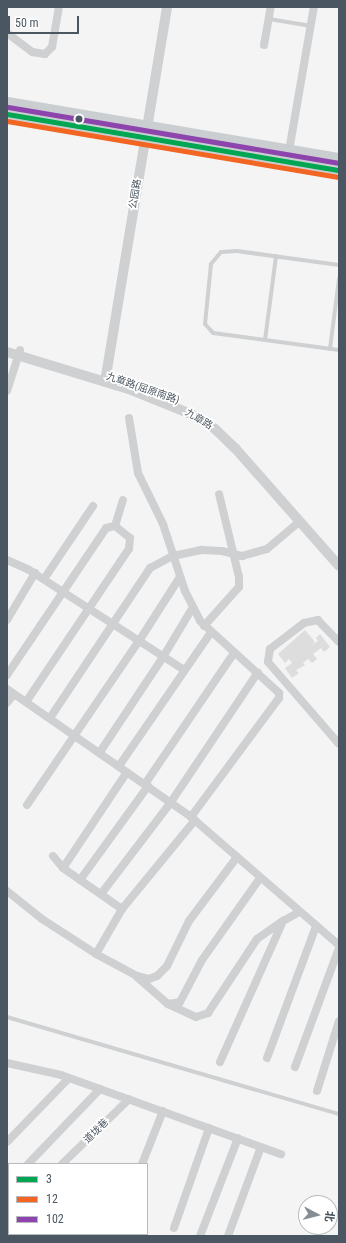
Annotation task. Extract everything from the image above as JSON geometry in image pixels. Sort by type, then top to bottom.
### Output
[{"type":"main road","points":[[7,103],[145,133],[339,170]]},
{"type":"main road","points":[[7,114],[289,151],[339,160]]},
{"type":"street","points":[[7,33],[32,52],[45,54],[52,47],[59,7]]},
{"type":"street","name":"公园路","points":[[106,379],[145,133],[167,7]]},
{"type":"street","points":[[264,45],[271,7]]},
{"type":"street","points":[[289,151],[314,7]]},
{"type":"street","points":[[7,346],[20,353],[7,391]]},
{"type":"street","name":"九章路","points":[[7,352],[20,353],[106,379],[166,402],[191,414],[215,430],[254,468],[339,566]]},
{"type":"street","name":"九章路(屈原南路)","points":[[106,379],[168,395],[192,406],[216,423],[260,466],[339,556]]},
{"type":"street","points":[[96,954],[122,909],[193,819],[279,698],[276,688],[204,626],[193,607],[180,577],[163,524],[138,473],[129,418]]},
{"type":"street","points":[[204,626],[239,587],[239,577],[219,494]]},
{"type":"street","points":[[115,526],[123,500]]},
{"type":"street","points":[[44,579],[93,506]]},
{"type":"street","points":[[50,718],[150,568],[173,556],[212,550],[242,556],[267,549],[300,521]]},
{"type":"street","points":[[7,675],[106,528],[115,526]]},
{"type":"street","points":[[26,702],[129,549],[130,538],[115,526]]},
{"type":"street","points":[[7,560],[35,573],[184,670]]},
{"type":"street","points":[[7,620],[35,573]]},
{"type":"street","points":[[27,805],[76,735],[180,577]]},
{"type":"street","points":[[100,752],[164,657],[193,607]]},
{"type":"street","points":[[339,642],[318,620],[304,622],[270,649],[268,662],[339,744]]},
{"type":"street","points":[[119,766],[211,632]]},
{"type":"street","points":[[80,880],[147,785],[234,653]]},
{"type":"street","points":[[101,894],[171,802],[258,672]]},
{"type":"street","points":[[7,703],[10,692],[76,735],[171,802],[193,819],[339,946],[295,1067]]},
{"type":"street","points":[[63,868],[127,772]]},
{"type":"street","points":[[53,856],[63,868],[122,909]]},
{"type":"street","points":[[137,976],[149,979],[156,976],[167,966],[189,921],[237,858]]},
{"type":"street","points":[[168,1004],[180,1002],[202,960],[260,878]]},
{"type":"street","points":[[7,890],[42,919],[96,954],[137,976],[168,1004],[196,1018],[208,1013],[257,939],[299,912]]},
{"type":"street","points":[[220,1062],[283,921]]},
{"type":"street","points":[[267,1058],[316,926]]},
{"type":"street","points":[[317,1091],[339,1021]]},
{"type":"street","points":[[7,1063],[69,1078],[280,1154]]},
{"type":"street","points":[[7,1142],[69,1078]]},
{"type":"street","points":[[29,1163],[100,1089]]},
{"type":"street","name":"道垅巷","points":[[63,1163],[129,1099]]},
{"type":"street","points":[[142,1163],[163,1111]]},
{"type":"street","points":[[174,1228],[209,1128]]},
{"type":"street","points":[[200,1236],[238,1138]]},
{"type":"street","points":[[228,1236],[261,1147]]},
{"type":"lane","points":[[269,19],[311,26]]},
{"type":"lane","points":[[339,265],[227,250],[215,258],[211,264],[205,324],[208,330],[213,333],[339,350]]},
{"type":"lane","points":[[265,340],[276,256]]},
{"type":"lane","points":[[330,348],[339,279]]},
{"type":"lane","points":[[7,1017],[339,1114]]},
{"type":"building","points":[[305,630],[315,642],[311,646],[318,641],[316,638],[320,634],[330,647],[324,652],[321,648],[313,654],[317,659],[312,663],[308,659],[303,663],[305,665],[296,670],[299,673],[292,678],[285,668],[292,663],[289,659],[285,663],[278,654]]},
{"type":"transit line","name":"102","points":[[8,107],[339,163]]},
{"type":"transit line","name":"3","points":[[7,114],[339,170]]},
{"type":"transit line","name":"12","points":[[7,121],[338,177]]}]
